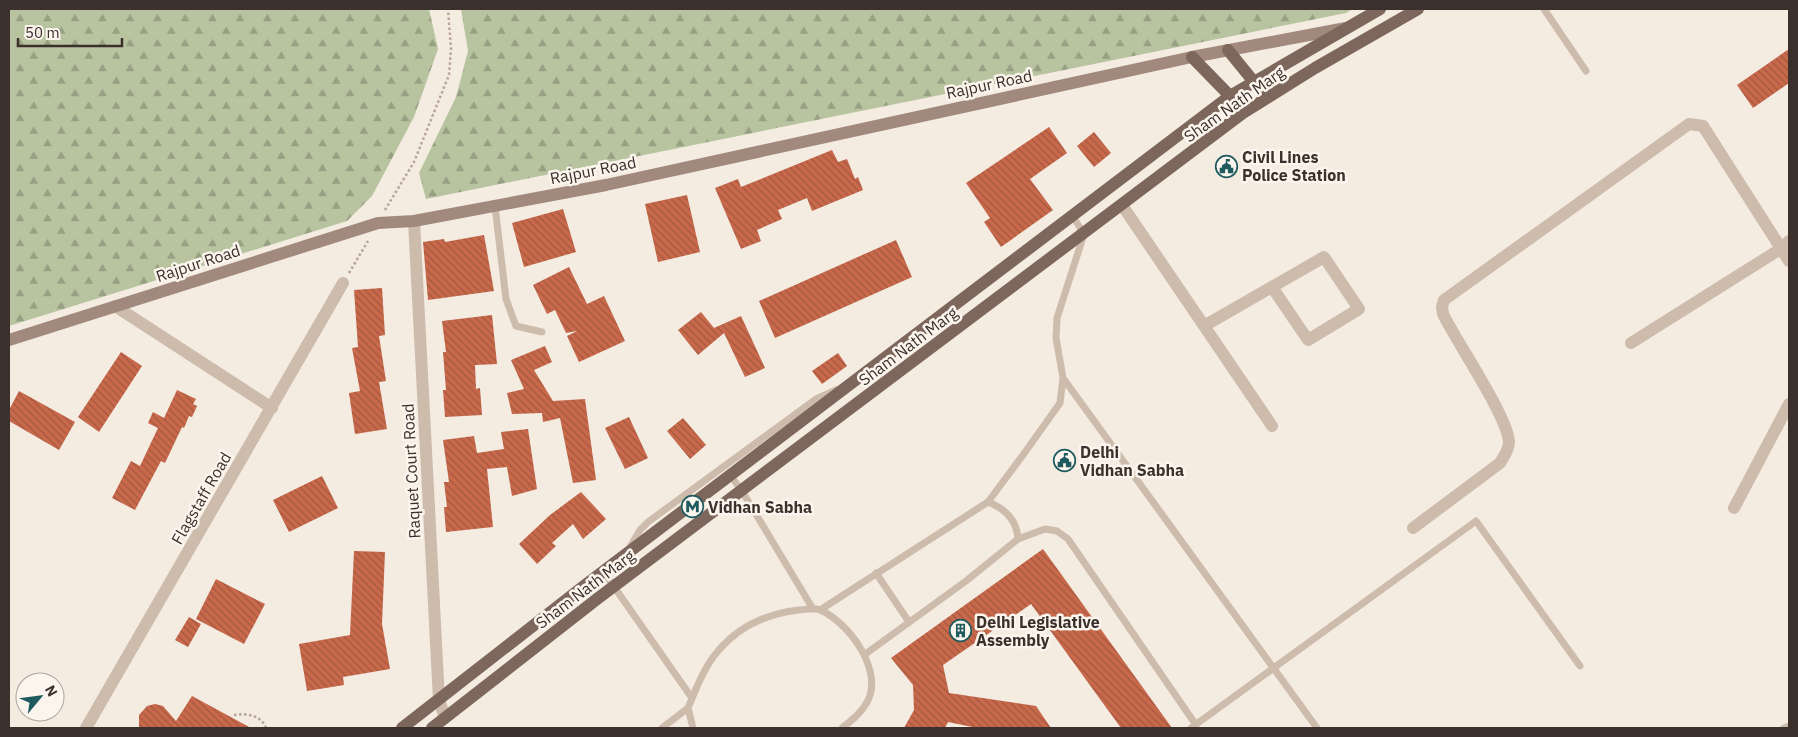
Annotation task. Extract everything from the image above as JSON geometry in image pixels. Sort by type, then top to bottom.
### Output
[{"type":"main road","name":"Sham Nath Marg","points":[[402,728],[603,571],[1230,96],[1380,9]]},
{"type":"main road","name":"Sham Nath Marg","points":[[432,728],[614,587],[1243,113],[1418,9]]},
{"type":"main road","points":[[1228,50],[1267,98]]},
{"type":"main road","points":[[1192,57],[1230,96],[1243,113]]},
{"type":"street","name":"Rajpur Road","points":[[9,340],[378,223],[414,222],[606,185],[1192,57],[1348,28]]},
{"type":"street","points":[[1413,528],[1500,463],[1508,449],[1509,441],[1506,430],[1498,413],[1443,314],[1444,300],[1694,123],[1703,126],[1786,245],[1789,261]]},
{"type":"street","points":[[1122,205],[1272,426]]},
{"type":"street","name":"Raquet Court Road","points":[[414,222],[439,700],[444,718]]},
{"type":"street","points":[[1631,343],[1786,245]]},
{"type":"street","points":[[1204,326],[1324,257],[1359,309],[1308,340],[1272,287]]},
{"type":"street","name":"Flagstaff Road","points":[[86,728],[344,283]]},
{"type":"street","points":[[115,306],[272,408]]},
{"type":"street","points":[[1734,508],[1789,404]]},
{"type":"lane","points":[[1544,9],[1586,71]]},
{"type":"lane","points":[[495,206],[506,299],[516,326],[542,332]]},
{"type":"lane","points":[[662,728],[688,708],[717,651],[738,631],[758,619],[780,613],[816,609],[876,574],[988,502],[1060,403],[1062,378],[1056,338],[1057,318],[1084,234],[1072,215]]},
{"type":"lane","points":[[1062,378],[1317,728]]},
{"type":"lane","points":[[626,554],[640,530],[648,522],[816,399],[844,388]]},
{"type":"lane","points":[[730,475],[816,609],[840,622],[864,655],[870,670],[871,686],[867,703],[842,728]]},
{"type":"lane","points":[[988,502],[998,506],[1010,516],[1017,527],[1018,539]]},
{"type":"lane","points":[[864,655],[1018,539],[1045,529],[1057,531],[1068,540],[1194,726],[1476,521],[1580,666]]},
{"type":"lane","points":[[603,571],[692,698]]},
{"type":"lane","points":[[876,574],[909,622]]},
{"type":"lane","points":[[688,708],[693,728]]},
{"type":"lane","points":[[1784,728],[1789,726]]},
{"type":"path","points":[[344,283],[414,162],[449,75],[451,49],[448,9]]},
{"type":"path","points":[[234,715],[243,713],[256,717],[264,722],[265,728]]},
{"type":"green space","points":[[9,9],[429,9],[438,49],[414,117],[372,196],[347,221],[9,326]]},
{"type":"green space","points":[[461,9],[1352,9],[1346,13],[426,199],[419,173],[456,97],[468,51]]},
{"type":"building","points":[[1789,49],[1789,83],[1753,108],[1737,85]]},
{"type":"building","points":[[1049,127],[1067,153],[1030,179],[1053,210],[1001,247],[984,222],[990,218],[966,183]]},
{"type":"building","points":[[1094,132],[1111,153],[1094,167],[1077,146]]},
{"type":"building","points":[[832,150],[838,162],[847,159],[855,179],[858,177],[863,190],[812,211],[807,198],[778,210],[782,219],[757,230],[761,241],[741,249],[715,188],[738,179],[741,187]]},
{"type":"building","points":[[687,195],[700,252],[658,262],[645,204]]},
{"type":"building","points":[[563,209],[576,252],[524,267],[512,223]]},
{"type":"building","points":[[484,235],[494,291],[428,300],[423,242],[444,239],[445,242]]},
{"type":"building","points":[[896,240],[912,277],[775,338],[759,301]]},
{"type":"building","points":[[569,267],[587,304],[604,296],[625,341],[579,362],[567,336],[577,331],[566,333],[555,310],[547,314],[533,285]]},
{"type":"building","points":[[382,288],[385,335],[379,336],[386,381],[379,382],[387,429],[355,434],[349,393],[360,391],[352,348],[358,347],[354,290]]},
{"type":"building","points":[[701,312],[714,328],[741,316],[765,368],[745,377],[724,333],[698,355],[678,330]]},
{"type":"building","points":[[492,315],[497,364],[475,365],[476,389],[480,388],[482,415],[445,417],[443,390],[446,390],[443,352],[446,352],[442,321]]},
{"type":"building","points":[[545,346],[552,362],[534,370],[553,401],[585,399],[596,480],[573,483],[560,418],[543,422],[542,413],[512,414],[507,393],[524,389],[511,360]]},
{"type":"building","points":[[121,352],[142,366],[99,432],[78,417]]},
{"type":"building","points":[[838,353],[847,366],[822,384],[812,371]]},
{"type":"building","points":[[177,390],[196,399],[193,404],[197,406],[192,417],[189,416],[184,428],[182,427],[165,463],[161,461],[135,510],[112,498],[131,461],[140,466],[158,428],[148,423],[153,412],[164,418]]},
{"type":"building","points":[[19,391],[75,422],[59,450],[9,421],[9,410]]},
{"type":"building","points":[[629,417],[648,458],[625,469],[605,428]]},
{"type":"building","points":[[683,418],[706,445],[690,459],[667,431]]},
{"type":"building","points":[[528,429],[537,489],[512,496],[507,467],[487,469],[493,527],[446,532],[444,507],[447,507],[444,482],[449,482],[443,440],[474,436],[477,453],[504,449],[501,432]]},
{"type":"building","points":[[322,476],[338,508],[289,532],[273,500]]},
{"type":"building","points":[[581,492],[606,519],[583,539],[573,524],[552,543],[556,546],[537,564],[519,544],[550,515]]},
{"type":"building","name":"Delhi Legislative Assembly","points":[[1043,549],[1172,728],[1121,728],[1031,604],[943,665],[949,693],[1036,706],[1051,728],[977,728],[948,722],[945,728],[904,728],[914,710],[913,685],[891,658]]},
{"type":"building","points":[[354,551],[385,552],[382,624],[390,669],[343,677],[344,685],[307,691],[299,644],[350,635]]},
{"type":"building","points":[[216,579],[265,604],[244,644],[196,619]]},
{"type":"building","points":[[189,617],[201,624],[188,647],[175,640]]},
{"type":"building","points":[[192,696],[251,728],[139,728],[139,715],[147,706],[155,704],[163,706],[176,721]]},
{"type":"place","name":"Civil Lines Police Station","points":[[1226,166]]},
{"type":"place","name":"Delhi Vidhan Sabha","points":[[1064,461]]},
{"type":"place","name":"Vidhan Sabha","points":[[692,507]]},
{"type":"place","name":"Delhi Legislative Assembly","points":[[960,631]]}]
